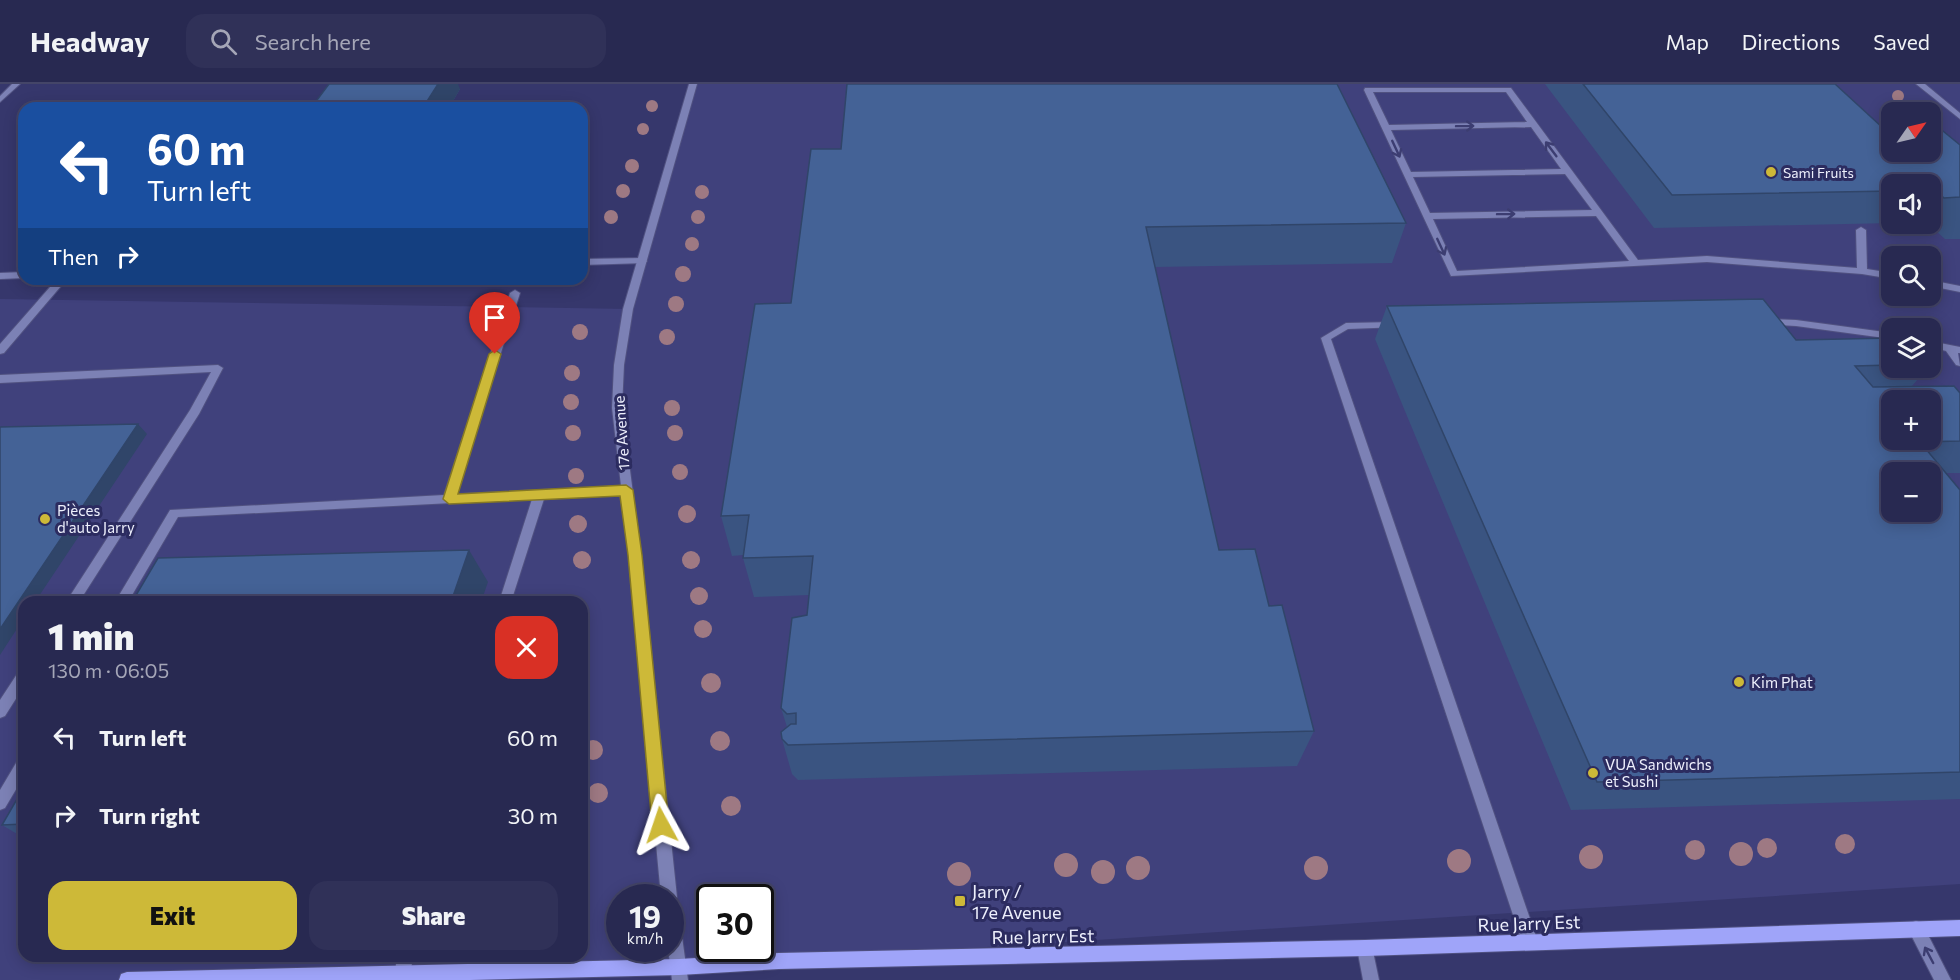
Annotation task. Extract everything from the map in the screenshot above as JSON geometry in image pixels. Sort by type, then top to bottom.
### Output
[{"type":"street","points":[[0,100],[16,84]]},
{"type":"street","name":"17e Avenue","points":[[668,884],[617,408],[619,365],[628,309],[693,84]]},
{"type":"street","points":[[1920,84],[1960,117]]},
{"type":"street","points":[[1635,263],[1508,90],[1368,90],[1454,274],[1707,259],[1881,274]]},
{"type":"street","points":[[1386,128],[1533,124]]},
{"type":"street","points":[[1408,175],[1568,171]]},
{"type":"street","points":[[1427,216],[1598,213]]},
{"type":"street","points":[[1861,230],[1862,271]]},
{"type":"street","points":[[588,262],[642,261]]},
{"type":"street","points":[[0,276],[18,275]]},
{"type":"street","points":[[0,351],[57,285]]},
{"type":"street","points":[[1941,285],[1960,289]]},
{"type":"street","points":[[449,499],[515,293]]},
{"type":"street","points":[[1753,322],[1796,323],[1881,335]]},
{"type":"street","points":[[1405,325],[1346,326],[1326,338],[1530,942]]},
{"type":"street","points":[[1955,349],[1960,363]]},
{"type":"street","points":[[0,379],[218,368],[195,411],[76,596]]},
{"type":"street","points":[[125,596],[174,513],[626,490]]},
{"type":"street","points":[[507,596],[539,495]]},
{"type":"street","points":[[0,712],[18,684]]},
{"type":"street","points":[[0,803],[18,773]]},
{"type":"street","name":"Rue Jarry Est","points":[[127,980],[402,973],[680,974],[779,961],[1365,948],[1960,928]]},
{"type":"street","points":[[1916,929],[1943,980]]},
{"type":"street","points":[[1365,948],[1371,980]]},
{"type":"street","points":[[402,973],[405,962]]},
{"type":"shaded area","points":[[694,84],[1960,84],[1960,884],[774,961],[774,884],[696,884],[696,962],[756,962],[679,967],[127,980],[0,980],[0,299],[628,309]]},
{"type":"building","points":[[329,84],[438,84],[427,102],[316,102]]},
{"type":"building","points":[[847,84],[1337,84],[1406,223],[1146,227],[1219,550],[1255,549],[1269,606],[1282,605],[1314,731],[788,745],[782,739],[781,732],[791,724],[796,724],[796,713],[787,714],[781,708],[792,618],[807,615],[813,556],[743,558],[749,515],[721,516],[755,304],[791,303],[811,149],[841,149]]},
{"type":"building","name":"Sami Fruits","points":[[1583,84],[1835,84],[1881,126],[1881,162],[1941,162],[1941,129],[1960,145],[1960,197],[1944,198],[1941,195],[1941,174],[1881,174],[1881,191],[1672,195]]},
{"type":"building","name":"Kim Phat","points":[[1763,299],[1796,340],[1881,338],[1881,365],[1855,366],[1873,387],[1954,386],[1960,393],[1960,441],[1941,441],[1941,390],[1881,390],[1881,450],[1927,450],[1937,462],[1881,462],[1881,522],[1941,522],[1941,467],[1960,490],[1960,772],[1597,782],[1387,306]]},
{"type":"building","name":"Pièces d'auto Jarry","points":[[138,424],[22,596],[18,596],[18,602],[0,629],[0,427]]},
{"type":"building","points":[[469,550],[453,596],[136,596],[158,558]]},
{"type":"building","points":[[18,797],[18,824],[2,825]]},
{"type":"place","name":"Sami Fruits","points":[[1771,172]]},
{"type":"place","name":"Pièces d'auto Jarry","points":[[45,519]]},
{"type":"place","name":"Kim Phat","points":[[1739,682]]},
{"type":"place","name":"VUA Sandwichs et Sushi","points":[[1593,773]]},
{"type":"place","name":"Jarry / 17e Avenue","points":[[960,901]]},
{"type":"route","points":[[495,354],[449,499],[626,490],[635,555],[661,825]]}]
